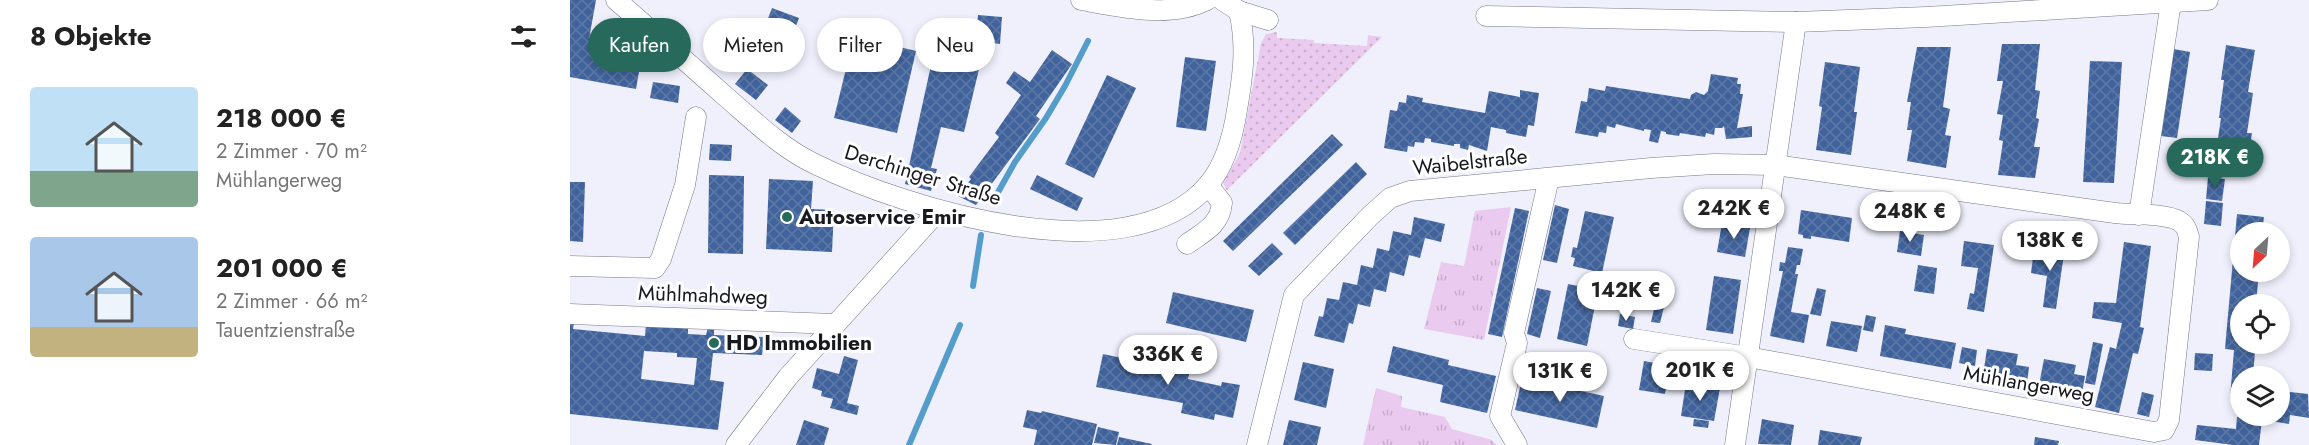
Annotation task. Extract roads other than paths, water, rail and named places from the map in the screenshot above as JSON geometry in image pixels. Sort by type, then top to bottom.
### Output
[{"type":"street","name":"Derchinger Straße","points":[[616,0],[774,139],[813,164],[857,183],[939,210],[1006,226],[1068,231],[1113,229],[1143,223],[1168,214],[1191,200],[1208,185],[1221,164],[1234,130],[1244,54],[1244,34],[1239,11]]},
{"type":"street","points":[[1081,0],[1121,7],[1165,10],[1196,6],[1207,0]]},
{"type":"street","points":[[1222,0],[1239,11],[1268,20]]},
{"type":"street","points":[[1486,16],[1561,27],[1796,22],[1935,17],[2208,0]]},
{"type":"street","points":[[2139,215],[2170,2]]},
{"type":"street","points":[[1735,445],[1796,22]]},
{"type":"street","points":[[570,266],[655,268],[661,259],[685,185],[696,117]]},
{"type":"street","name":"Waibelstraße","points":[[1257,445],[1294,295],[1390,198],[1410,191],[1661,167],[1714,164],[1775,165]]},
{"type":"street","name":"Mühlangerweg","points":[[1634,339],[1748,357],[2154,432],[2164,430],[2169,420],[2189,237],[2186,227],[2180,221],[1775,165]]},
{"type":"street","points":[[1517,445],[1500,416],[1517,343],[1514,333],[1549,178]]},
{"type":"street","points":[[1187,244],[1214,225],[1221,214],[1222,203],[1208,185]]},
{"type":"street","points":[[735,445],[788,377],[834,324],[939,210]]},
{"type":"street","name":"Mühlmahdweg","points":[[570,314],[834,324]]},
{"type":"waterway","points":[[992,203],[1015,162],[1065,86],[1088,41]]},
{"type":"waterway","points":[[973,286],[981,235]]},
{"type":"waterway","points":[[909,445],[960,325]]},
{"type":"place","name":"Autoservice Emir","points":[[787,217]]},
{"type":"place","name":"HD Immobilien","points":[[714,343]]}]
